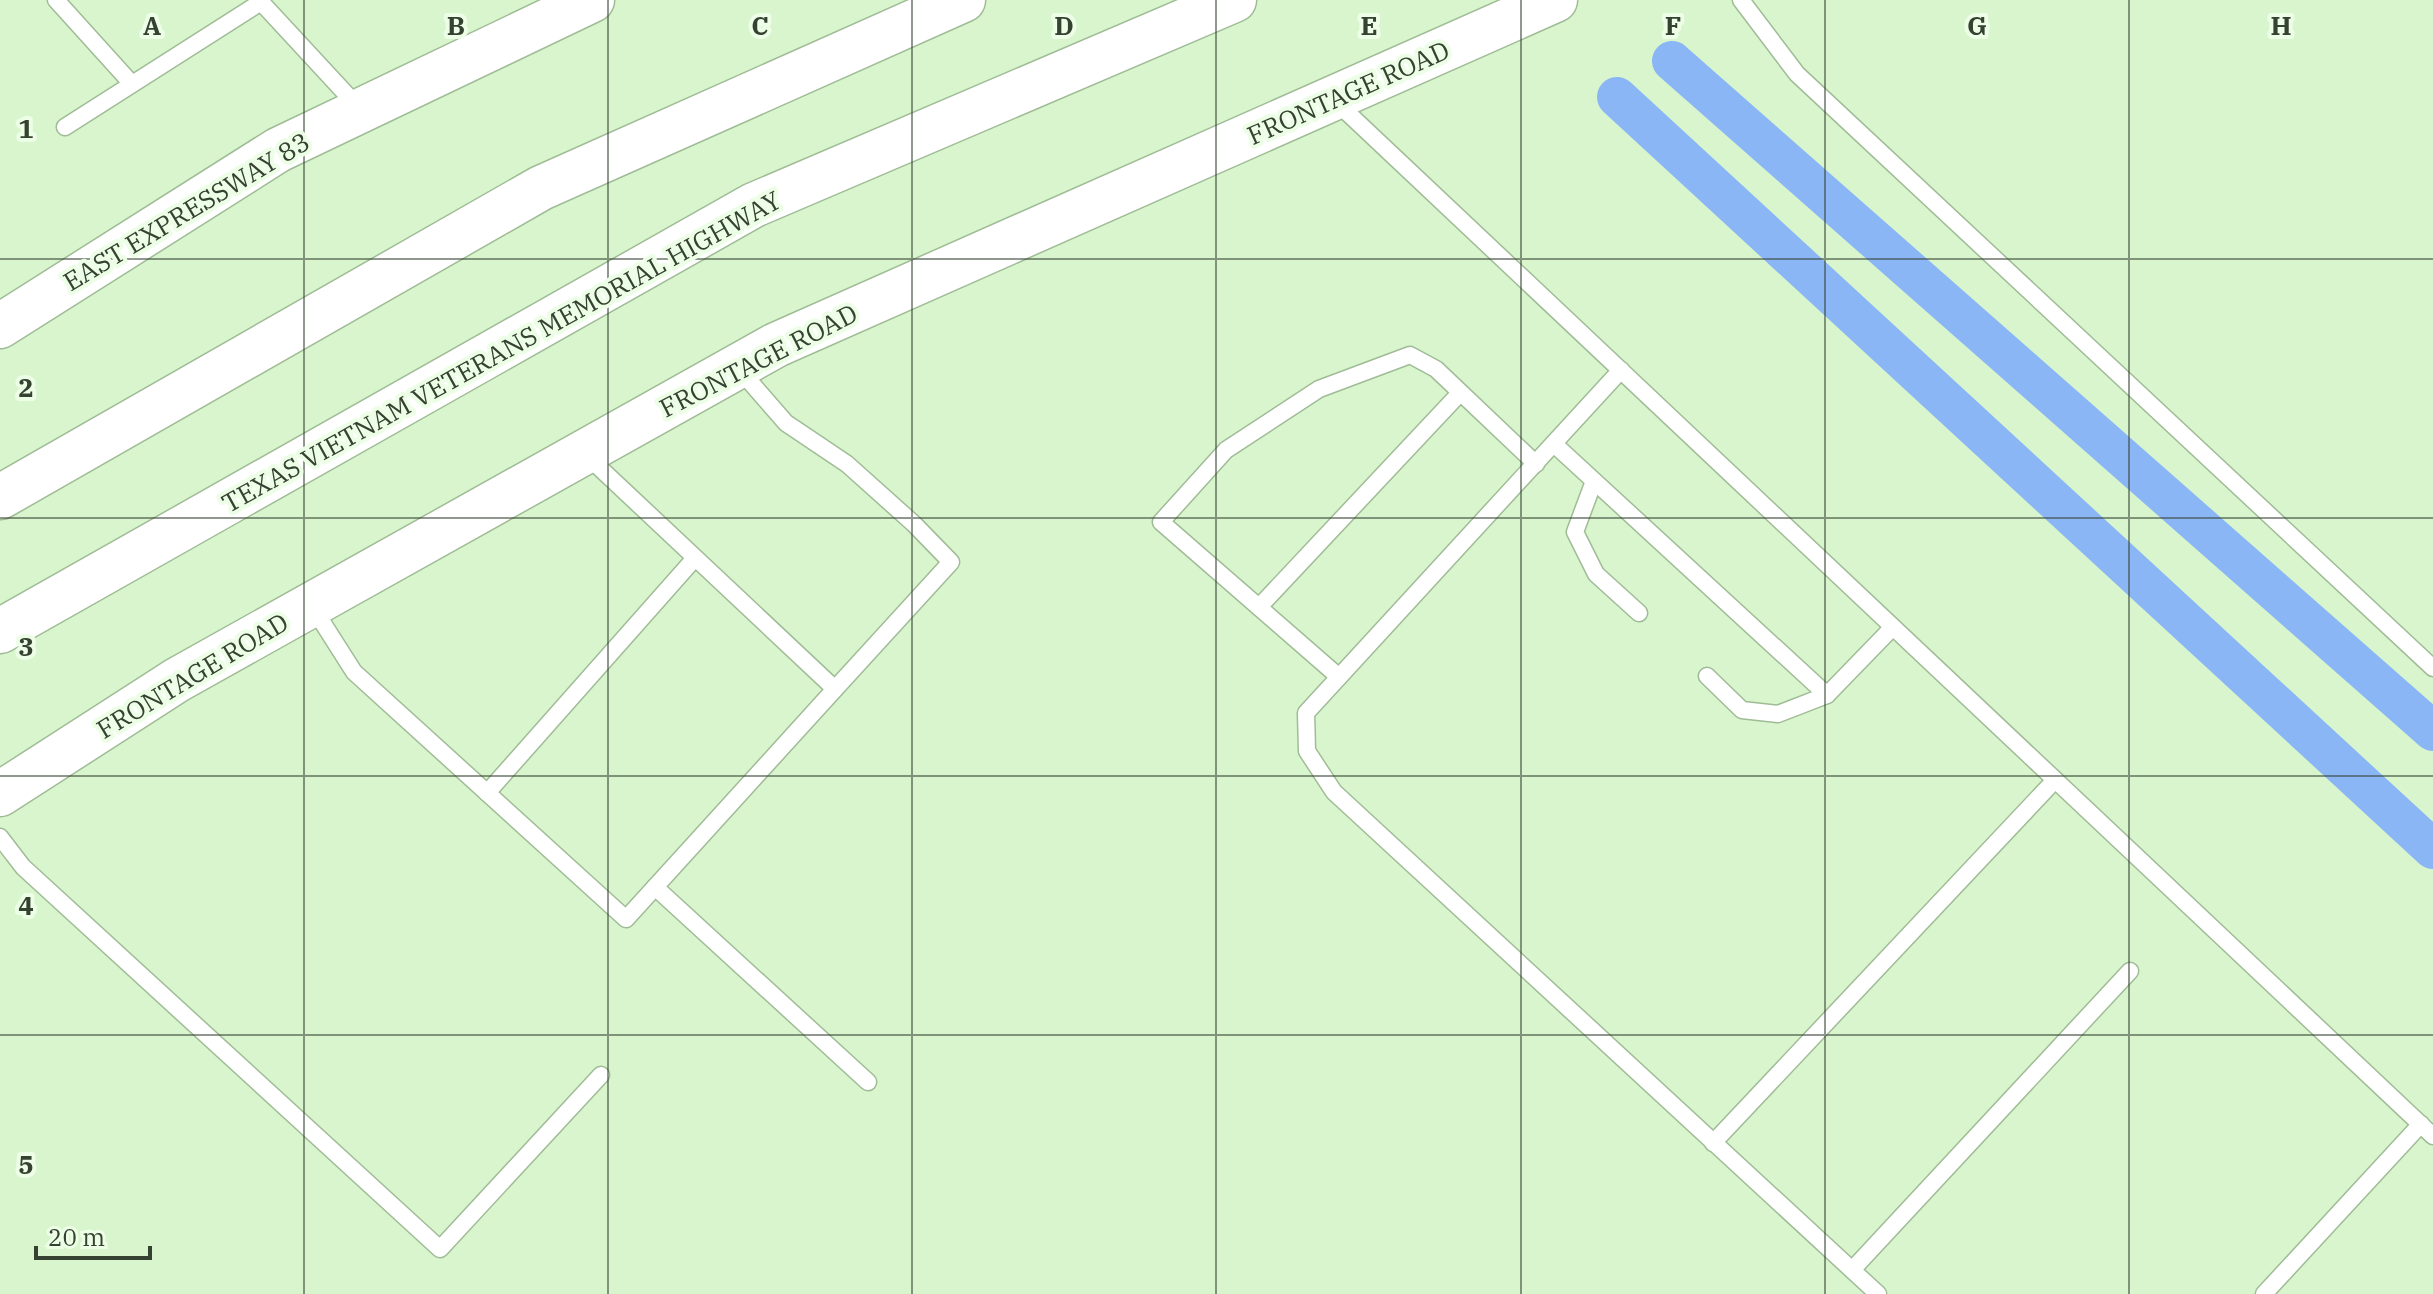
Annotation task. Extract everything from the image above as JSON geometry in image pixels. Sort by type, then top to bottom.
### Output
[{"type":"main road","name":"EAST EXPRESSWAY 83","points":[[0,326],[278,150],[592,0]]},
{"type":"main road","points":[[0,497],[541,188],[963,0]]},
{"type":"main road","name":"TEXAS VIETNAM VETERANS MEMORIAL HIGHWAY","points":[[0,631],[754,205],[1234,0]]},
{"type":"main road","name":"FRONTAGE ROAD","points":[[0,794],[177,680],[776,345],[1550,2]]},
{"type":"lane","points":[[56,0],[132,84]]},
{"type":"lane","points":[[1741,0],[1797,74],[2433,668]]},
{"type":"lane","points":[[65,127],[261,2],[361,110]]},
{"type":"lane","points":[[1333,98],[2427,1130],[2264,1294]]},
{"type":"lane","points":[[1339,677],[1161,522],[1226,450],[1319,389],[1410,355],[1436,369],[1536,464]]},
{"type":"lane","points":[[312,605],[354,672],[626,919],[951,562],[847,464],[786,423],[737,367]]},
{"type":"lane","points":[[1621,370],[1306,713],[1307,751],[1334,792],[1878,1294]]},
{"type":"lane","points":[[1259,607],[1460,393]]},
{"type":"lane","points":[[1554,444],[1827,695]]},
{"type":"lane","points":[[584,453],[835,689]]},
{"type":"lane","points":[[1594,481],[1575,532],[1596,574],[1639,613]]},
{"type":"lane","points":[[487,793],[695,558]]},
{"type":"lane","points":[[1707,676],[1742,710],[1778,714],[1827,695],[1893,627]]},
{"type":"lane","points":[[1713,1143],[2055,780]]},
{"type":"lane","points":[[0,837],[23,867],[440,1249],[601,1075]]},
{"type":"lane","points":[[655,887],[868,1082]]},
{"type":"lane","points":[[1852,1270],[2130,971]]},
{"type":"waterway","points":[[1672,61],[2433,731]]},
{"type":"waterway","points":[[1617,97],[2433,849]]}]
